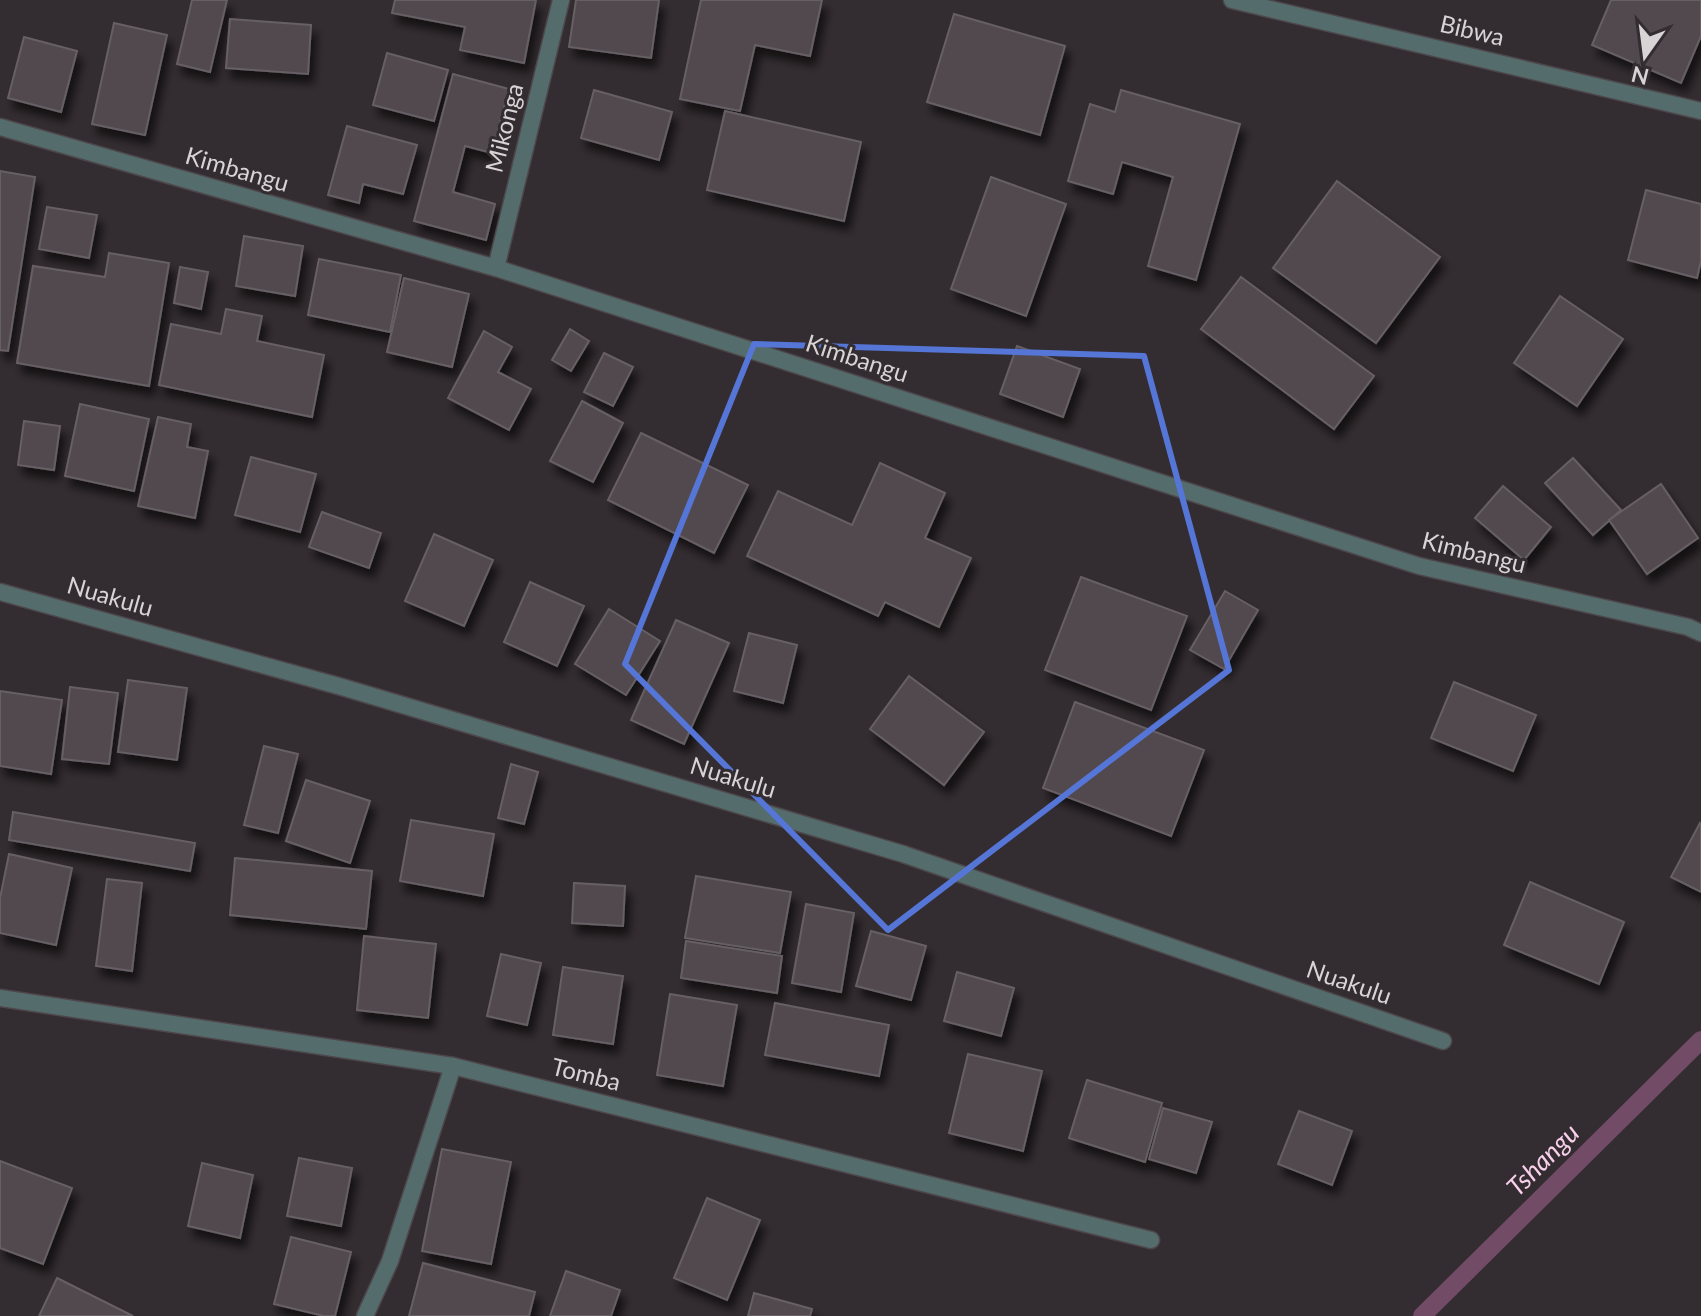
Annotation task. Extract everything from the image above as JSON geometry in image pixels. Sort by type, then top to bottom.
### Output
[{"type":"street","name":"Mikonga","points":[[496,268],[561,0]]},
{"type":"street","name":"Bibwa","points":[[1232,0],[1701,111]]},
{"type":"street","name":"Kimbangu","points":[[0,127],[496,268],[1419,566],[1688,627],[1701,633]]},
{"type":"street","name":"Nuakulu","points":[[0,592],[357,691],[903,854],[1443,1041]]},
{"type":"street","name":"Tomba","points":[[0,998],[453,1066],[1151,1240]]},
{"type":"street","points":[[365,1316],[390,1261],[453,1066]]},
{"type":"highlighted area","points":[[754,344],[1144,356],[1229,670],[888,930],[625,664]]},
{"type":"building","points":[[192,0],[227,0],[210,72],[177,64]]},
{"type":"building","points":[[395,0],[536,0],[524,63],[460,50],[465,27],[392,13]]},
{"type":"building","points":[[576,0],[659,0],[651,58],[569,47]]},
{"type":"building","points":[[701,0],[822,0],[810,56],[755,45],[740,111],[680,99]]},
{"type":"building","points":[[1611,0],[1701,0],[1701,36],[1681,83],[1592,45]]},
{"type":"building","points":[[954,14],[1065,46],[1040,135],[927,102]]},
{"type":"building","points":[[230,19],[311,25],[308,74],[226,68]]},
{"type":"building","points":[[114,23],[167,35],[145,135],[92,124]]},
{"type":"building","points":[[24,37],[77,51],[61,112],[8,98]]},
{"type":"building","points":[[387,53],[448,70],[434,121],[373,105]]},
{"type":"building","points":[[453,74],[509,89],[492,153],[465,146],[453,192],[495,204],[486,240],[414,221]]},
{"type":"building","points":[[594,90],[672,112],[659,160],[581,138]]},
{"type":"building","points":[[1121,90],[1240,124],[1196,280],[1148,266],[1173,177],[1122,162],[1113,194],[1068,181],[1090,104],[1115,112]]},
{"type":"building","points":[[725,111],[861,142],[844,221],[707,190]]},
{"type":"building","points":[[347,126],[417,145],[403,194],[363,184],[359,203],[328,195]]},
{"type":"building","points":[[0,171],[35,177],[8,351],[0,350]]},
{"type":"building","points":[[991,177],[1066,204],[1026,316],[951,289]]},
{"type":"building","points":[[1337,181],[1440,257],[1376,343],[1273,268]]},
{"type":"building","points":[[1646,190],[1701,204],[1701,261],[1697,278],[1628,260]]},
{"type":"building","points":[[47,207],[97,215],[89,258],[39,249]]},
{"type":"building","points":[[244,236],[303,246],[295,296],[236,286]]},
{"type":"building","points":[[109,253],[169,263],[149,386],[17,363],[33,266],[105,277]]},
{"type":"building","points":[[319,259],[401,275],[390,332],[308,315]]},
{"type":"building","points":[[180,267],[208,272],[201,309],[174,303]]},
{"type":"building","points":[[1241,277],[1374,376],[1334,429],[1201,329]]},
{"type":"building","points":[[404,278],[469,294],[452,367],[387,352]]},
{"type":"building","points":[[1560,296],[1623,339],[1577,406],[1514,363]]},
{"type":"building","points":[[226,309],[262,316],[257,341],[324,355],[312,417],[159,385],[171,324],[221,334]]},
{"type":"building","points":[[570,329],[589,341],[571,371],[552,360]]},
{"type":"building","points":[[484,331],[512,347],[498,372],[531,389],[509,430],[448,398]]},
{"type":"building","points":[[1017,346],[1080,369],[1063,417],[1000,394]]},
{"type":"building","points":[[604,353],[633,367],[613,406],[584,392]]},
{"type":"building","points":[[582,401],[623,423],[593,482],[550,461]]},
{"type":"building","points":[[80,404],[149,419],[134,491],[65,476]]},
{"type":"building","points":[[158,417],[191,424],[187,447],[208,451],[195,518],[138,506]]},
{"type":"building","points":[[24,421],[60,426],[54,470],[18,465]]},
{"type":"building","points":[[641,433],[748,485],[714,553],[608,500]]},
{"type":"building","points":[[251,457],[316,474],[300,532],[235,515]]},
{"type":"building","points":[[1573,458],[1621,510],[1593,535],[1545,483]]},
{"type":"building","points":[[880,463],[945,493],[925,538],[971,558],[939,627],[885,602],[878,616],[747,556],[778,491],[852,525]]},
{"type":"building","points":[[1661,484],[1698,538],[1647,574],[1609,520]]},
{"type":"building","points":[[1503,486],[1551,527],[1524,560],[1475,518]]},
{"type":"building","points":[[322,512],[381,533],[369,568],[309,547]]},
{"type":"building","points":[[434,534],[493,560],[464,626],[405,601]]},
{"type":"building","points":[[1081,577],[1187,616],[1151,710],[1045,670]]},
{"type":"building","points":[[530,582],[584,606],[557,666],[504,642]]},
{"type":"building","points":[[1225,591],[1258,610],[1224,669],[1190,650]]},
{"type":"building","points":[[609,609],[660,641],[626,695],[575,664]]},
{"type":"building","points":[[676,620],[729,643],[684,744],[631,720]]},
{"type":"building","points":[[749,633],[797,645],[783,703],[734,691]]},
{"type":"building","points":[[909,676],[984,732],[944,785],[870,729]]},
{"type":"building","points":[[128,680],[187,688],[177,760],[118,752]]},
{"type":"building","points":[[1454,682],[1536,715],[1513,771],[1431,738]]},
{"type":"building","points":[[70,687],[118,693],[109,764],[62,759]]},
{"type":"building","points":[[0,691],[62,700],[51,774],[0,766]]},
{"type":"building","points":[[1075,702],[1204,750],[1171,836],[1043,788]]},
{"type":"building","points":[[264,746],[298,754],[278,833],[244,825]]},
{"type":"building","points":[[511,764],[538,772],[524,824],[498,818]]},
{"type":"building","points":[[306,780],[370,801],[350,863],[286,841]]},
{"type":"building","points":[[13,812],[195,843],[190,871],[9,840]]},
{"type":"building","points":[[411,820],[494,834],[483,896],[400,881]]},
{"type":"building","points":[[1701,824],[1701,892],[1671,877]]},
{"type":"building","points":[[9,854],[72,868],[56,945],[0,933],[0,898]]},
{"type":"building","points":[[235,858],[372,871],[366,929],[230,915]]},
{"type":"building","points":[[696,876],[791,892],[780,953],[685,938]]},
{"type":"building","points":[[107,879],[142,883],[132,971],[96,966]]},
{"type":"building","points":[[1530,882],[1624,922],[1599,984],[1504,945]]},
{"type":"building","points":[[574,883],[625,886],[623,926],[572,923]]},
{"type":"building","points":[[806,904],[854,913],[841,992],[792,983]]},
{"type":"building","points":[[871,931],[926,946],[911,1000],[856,986]]},
{"type":"building","points":[[364,936],[436,944],[428,1018],[357,1010]]},
{"type":"building","points":[[686,941],[782,956],[777,993],[681,978]]},
{"type":"building","points":[[501,954],[541,963],[527,1025],[487,1016]]},
{"type":"building","points":[[563,967],[623,976],[613,1044],[553,1035]]},
{"type":"building","points":[[957,972],[1014,988],[1001,1036],[944,1021]]},
{"type":"building","points":[[670,994],[737,1005],[723,1086],[657,1075]]},
{"type":"building","points":[[775,1003],[889,1025],[879,1076],[765,1055]]},
{"type":"building","points":[[968,1054],[1042,1071],[1023,1151],[949,1133]]},
{"type":"building","points":[[1087,1080],[1162,1103],[1145,1162],[1069,1138]]},
{"type":"building","points":[[1163,1108],[1212,1122],[1196,1173],[1149,1159]]},
{"type":"building","points":[[1299,1111],[1352,1131],[1332,1185],[1278,1164]]},
{"type":"building","points":[[442,1149],[511,1162],[491,1264],[422,1251]]},
{"type":"building","points":[[299,1158],[352,1168],[341,1226],[287,1216]]},
{"type":"building","points":[[0,1161],[72,1188],[43,1264],[0,1248]]},
{"type":"building","points":[[202,1163],[253,1175],[240,1238],[188,1226]]},
{"type":"building","points":[[707,1198],[760,1220],[727,1300],[674,1278]]},
{"type":"building","points":[[291,1237],[351,1252],[335,1316],[274,1304]]},
{"type":"building","points":[[423,1263],[535,1292],[529,1316],[409,1316]]},
{"type":"building","points":[[566,1271],[620,1290],[611,1316],[550,1316]]},
{"type":"building","points":[[57,1278],[133,1316],[39,1316]]},
{"type":"building","points":[[754,1293],[812,1309],[810,1316],[748,1316]]},
{"type":"waterway","name":"Tshangu","points":[[1422,1316],[1701,1040]]}]
